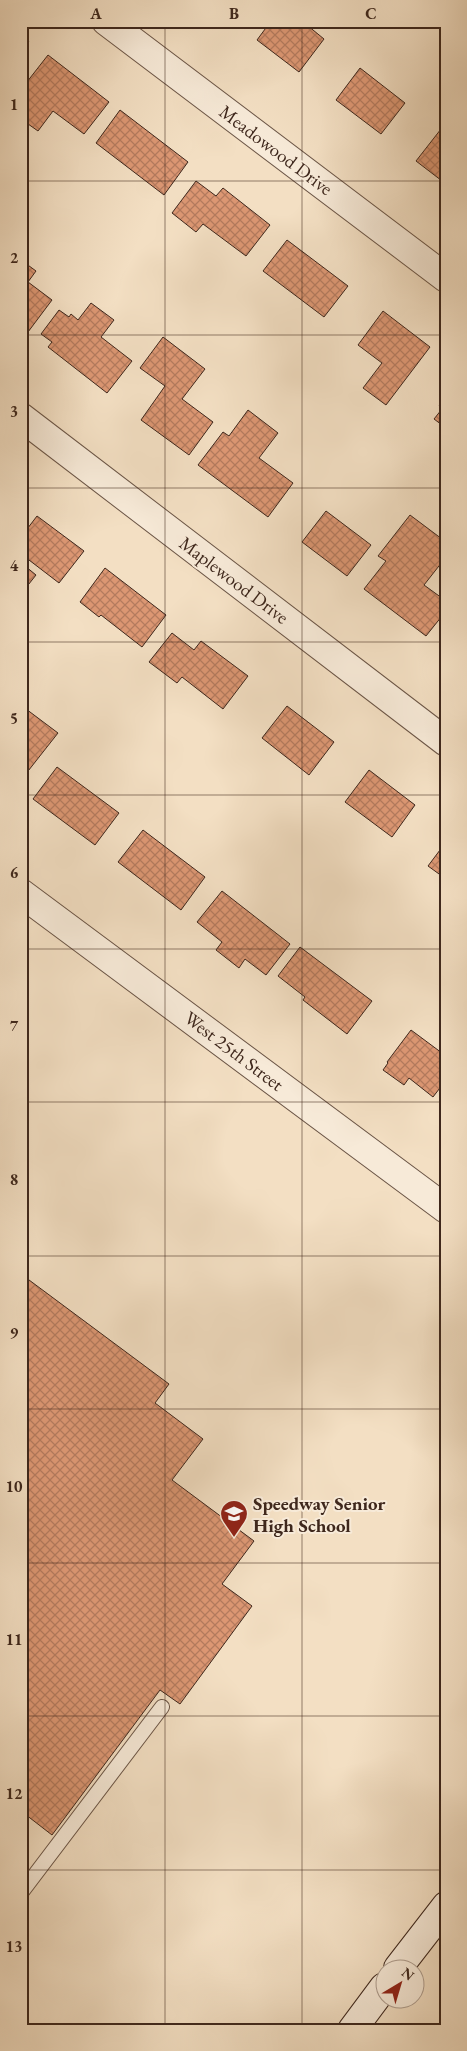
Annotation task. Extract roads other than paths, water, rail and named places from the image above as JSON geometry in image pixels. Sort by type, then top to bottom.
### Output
[{"type":"street","name":"Meadowood Drive","points":[[106,21],[446,278]]},
{"type":"street","name":"Maplewood Drive","points":[[21,417],[446,742]]},
{"type":"street","name":"West 25th Street","points":[[21,893],[446,1209]]},
{"type":"street","points":[[406,1958],[446,1906]]},
{"type":"street","points":[[352,2030],[374,2000]]},
{"type":"lane","points":[[21,1892],[162,1708]]},
{"type":"place","name":"Speedway Senior High School","points":[[234,1538]]}]
